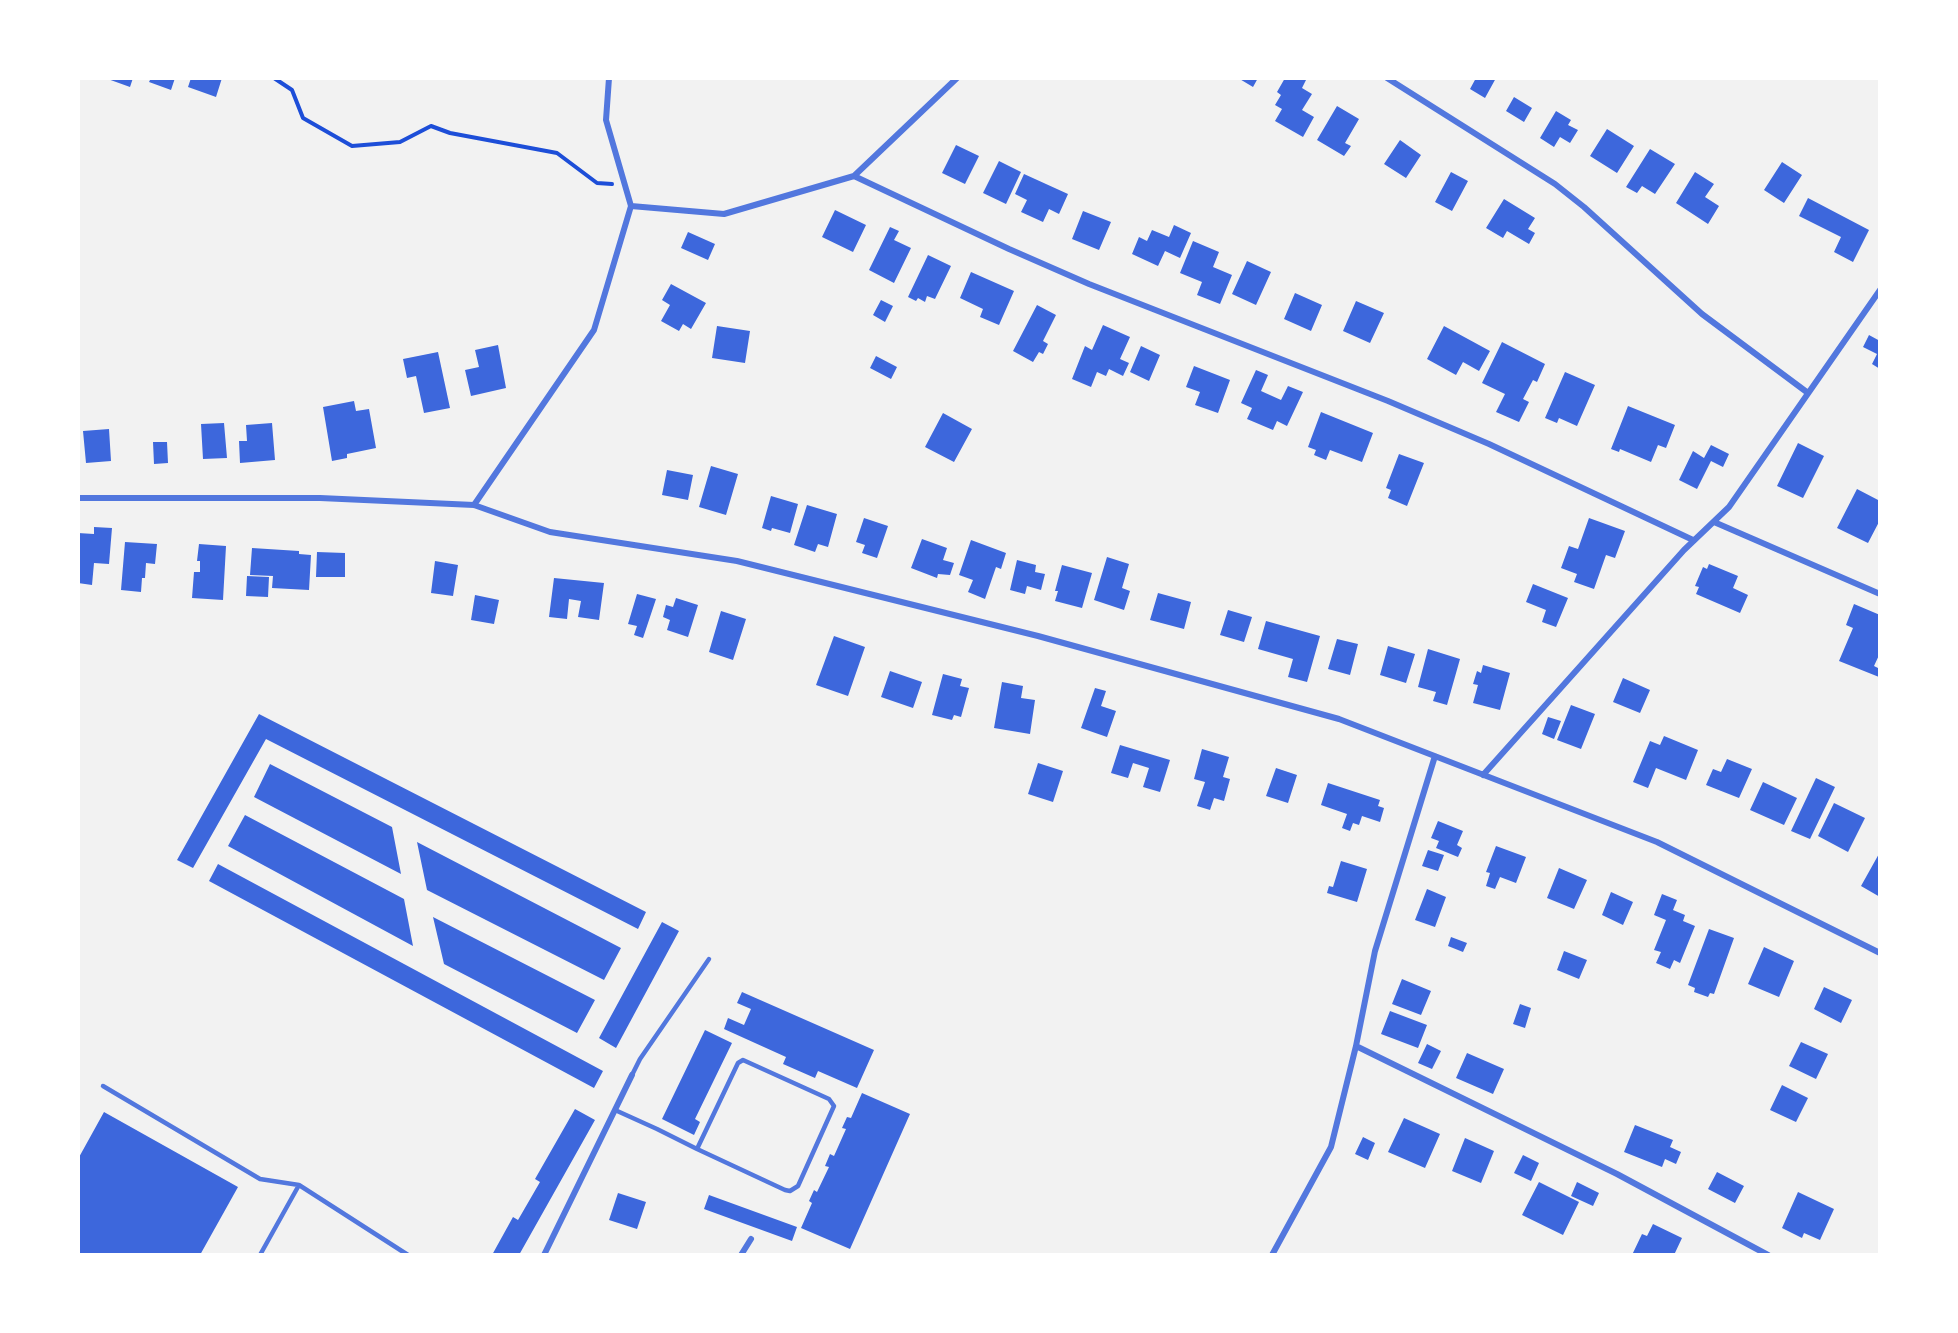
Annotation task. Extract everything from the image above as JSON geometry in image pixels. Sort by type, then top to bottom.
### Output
[{"type":"street","points":[[474,505],[594,330],[631,206],[606,120],[609,78]]},
{"type":"street","points":[[631,206],[724,214],[854,176],[957,78]]},
{"type":"street","points":[[1387,78],[1555,184],[1584,207],[1702,314],[1808,393]]},
{"type":"street","points":[[854,176],[1060,271],[1468,435],[1693,540]]},
{"type":"street","points":[[1483,775],[1693,540],[1729,507],[1880,290]]},
{"type":"street","points":[[78,498],[320,498],[474,505],[550,532],[737,561],[1038,636],[1339,719],[1657,842],[1880,953]]},
{"type":"street","points":[[1714,522],[1880,594]]},
{"type":"street","points":[[1272,1255],[1331,1147],[1383,922],[1435,756]]},
{"type":"street","points":[[1356,1046],[1617,1173],[1768,1255]]},
{"type":"street","points":[[544,1255],[632,1075]]},
{"type":"street","points":[[741,1255],[751,1239]]},
{"type":"lane","points":[[632,1075],[640,1059],[709,959]]},
{"type":"lane","points":[[615,1110],[785,1190],[794,1190],[798,1186],[834,1106],[828,1099],[745,1060],[740,1060],[698,1149]]},
{"type":"lane","points":[[103,1086],[260,1179],[299,1185],[406,1254]]},
{"type":"lane","points":[[260,1255],[299,1185]]},
{"type":"path","points":[[274,78],[292,90],[303,118],[352,146],[400,142],[431,126],[450,133],[557,153],[597,183],[625,186]]},
{"type":"building","points":[[105,78],[133,78],[130,87]]},
{"type":"building","points":[[151,78],[175,78],[171,90],[149,82]]},
{"type":"building","points":[[191,78],[222,78],[216,97],[188,87]]},
{"type":"building","points":[[1238,78],[1258,78],[1253,87]]},
{"type":"building","points":[[1285,78],[1306,80],[1302,88],[1312,94],[1302,110],[1314,117],[1303,137],[1275,121],[1282,109],[1275,105],[1281,95],[1277,92]]},
{"type":"building","points":[[1476,78],[1496,78],[1485,98],[1470,89]]},
{"type":"building","points":[[1514,97],[1532,108],[1524,122],[1506,111]]},
{"type":"building","points":[[1337,106],[1359,119],[1345,143],[1351,146],[1344,156],[1317,140]]},
{"type":"building","points":[[1556,111],[1571,120],[1568,125],[1578,130],[1570,143],[1560,137],[1554,147],[1540,138]]},
{"type":"building","points":[[1607,129],[1634,146],[1617,173],[1590,156]]},
{"type":"building","points":[[1400,140],[1421,155],[1406,178],[1384,164]]},
{"type":"building","points":[[956,145],[979,156],[965,184],[942,173]]},
{"type":"building","points":[[1650,149],[1675,164],[1655,194],[1642,186],[1637,193],[1626,187]]},
{"type":"building","points":[[999,161],[1021,172],[1006,204],[983,193]]},
{"type":"building","points":[[1782,162],[1802,175],[1784,203],[1764,190]]},
{"type":"building","points":[[1451,172],[1468,181],[1452,211],[1435,202]]},
{"type":"building","points":[[1695,172],[1714,184],[1705,197],[1719,206],[1708,224],[1676,203]]},
{"type":"building","points":[[1024,174],[1068,194],[1059,214],[1049,209],[1043,222],[1021,212],[1027,200],[1015,194]]},
{"type":"building","points":[[1808,198],[1869,230],[1853,262],[1834,252],[1841,237],[1799,216]]},
{"type":"building","points":[[1504,199],[1535,218],[1528,229],[1535,233],[1529,244],[1507,231],[1503,238],[1486,228]]},
{"type":"building","points":[[835,210],[866,225],[853,252],[822,237]]},
{"type":"building","points":[[1083,211],[1111,222],[1099,250],[1072,239]]},
{"type":"building","points":[[1174,225],[1191,233],[1180,258],[1165,251],[1158,266],[1132,254],[1139,237],[1147,241],[1152,230],[1169,237]]},
{"type":"building","points":[[890,227],[899,231],[894,240],[911,248],[894,283],[869,270]]},
{"type":"building","points":[[688,232],[715,244],[708,260],[681,248]]},
{"type":"building","points":[[1193,241],[1219,252],[1213,267],[1232,275],[1220,304],[1197,295],[1202,282],[1180,273]]},
{"type":"building","points":[[928,255],[951,266],[935,299],[927,296],[925,302],[918,298],[916,301],[908,297]]},
{"type":"building","points":[[1247,261],[1271,272],[1256,305],[1232,294]]},
{"type":"building","points":[[971,272],[1014,291],[999,325],[980,317],[983,309],[960,298]]},
{"type":"building","points":[[671,284],[706,303],[691,329],[683,324],[679,331],[661,321],[670,305],[662,300]]},
{"type":"building","points":[[1295,293],[1322,305],[1311,331],[1284,319]]},
{"type":"building","points":[[881,300],[893,306],[885,322],[873,315]]},
{"type":"building","points":[[1356,301],[1384,313],[1370,343],[1343,331]]},
{"type":"building","points":[[1037,305],[1056,315],[1043,341],[1048,344],[1043,354],[1039,352],[1033,362],[1013,351]]},
{"type":"building","points":[[1103,325],[1130,337],[1120,359],[1129,363],[1123,376],[1109,369],[1106,376],[1097,372],[1091,387],[1072,379],[1085,346],[1092,350]]},
{"type":"building","points":[[717,326],[750,331],[745,363],[712,358]]},
{"type":"building","points":[[1444,326],[1490,351],[1479,371],[1463,362],[1456,375],[1427,359]]},
{"type":"building","points":[[1869,335],[1880,341],[1880,369],[1872,364],[1877,354],[1863,347]]},
{"type":"building","points":[[1502,342],[1545,364],[1537,382],[1533,380],[1523,399],[1529,402],[1519,422],[1496,412],[1505,394],[1482,383]]},
{"type":"building","points":[[498,345],[506,388],[471,396],[465,370],[479,367],[475,350]]},
{"type":"building","points":[[1141,346],[1160,355],[1149,381],[1130,372]]},
{"type":"building","points":[[438,352],[450,408],[424,413],[416,376],[407,378],[403,359]]},
{"type":"building","points":[[876,356],[897,367],[891,379],[870,368]]},
{"type":"building","points":[[1194,366],[1230,380],[1218,413],[1195,405],[1200,392],[1186,387]]},
{"type":"building","points":[[1256,370],[1268,375],[1261,391],[1281,400],[1288,386],[1303,392],[1287,426],[1277,421],[1273,430],[1247,419],[1252,408],[1241,403]]},
{"type":"building","points":[[1565,372],[1595,385],[1577,426],[1559,418],[1557,423],[1545,418]]},
{"type":"building","points":[[354,401],[356,411],[369,409],[376,448],[347,454],[347,458],[332,461],[323,407]]},
{"type":"building","points":[[1628,406],[1675,425],[1666,448],[1658,445],[1651,462],[1620,449],[1619,452],[1611,449]]},
{"type":"building","points":[[1321,412],[1373,433],[1362,462],[1330,450],[1326,460],[1314,455],[1316,450],[1308,447]]},
{"type":"building","points":[[943,413],[972,429],[954,462],[925,447]]},
{"type":"building","points":[[224,423],[227,458],[203,459],[201,424]]},
{"type":"building","points":[[272,423],[275,460],[240,463],[239,441],[247,441],[246,425]]},
{"type":"building","points":[[109,429],[111,461],[86,463],[83,431]]},
{"type":"building","points":[[153,442],[167,442],[168,463],[154,464]]},
{"type":"building","points":[[1798,443],[1824,456],[1803,498],[1777,486]]},
{"type":"building","points":[[1711,445],[1729,454],[1723,467],[1711,461],[1697,489],[1679,480],[1693,451],[1704,458]]},
{"type":"building","points":[[1399,454],[1424,463],[1407,506],[1388,498],[1391,490],[1386,488]]},
{"type":"building","points":[[711,466],[738,474],[726,515],[699,507]]},
{"type":"building","points":[[667,470],[693,475],[688,500],[662,495]]},
{"type":"building","points":[[1857,489],[1880,501],[1880,520],[1868,543],[1837,528]]},
{"type":"building","points":[[771,496],[798,504],[790,533],[762,528]]},
{"type":"building","points":[[807,505],[837,514],[828,547],[818,544],[815,552],[794,545]]},
{"type":"building","points":[[864,518],[888,526],[877,558],[862,553],[865,545],[856,542]]},
{"type":"building","points":[[1589,518],[1625,531],[1615,558],[1606,555],[1594,589],[1574,582],[1577,574],[1561,568],[1569,546],[1578,549]]},
{"type":"building","points":[[94,527],[112,528],[109,564],[94,563],[92,585],[78,583],[78,533],[94,534]]},
{"type":"building","points":[[922,539],[947,548],[943,560],[954,563],[950,575],[938,574],[937,578],[911,568]]},
{"type":"building","points":[[971,540],[1006,553],[1001,569],[996,567],[985,599],[968,592],[973,580],[959,575]]},
{"type":"building","points":[[125,542],[157,544],[155,564],[146,563],[141,592],[121,590]]},
{"type":"building","points":[[199,544],[226,546],[223,600],[192,598],[194,572],[200,572],[200,561],[197,561]]},
{"type":"building","points":[[252,548],[299,551],[299,554],[311,555],[309,590],[272,588],[273,576],[250,575]]},
{"type":"building","points":[[317,552],[345,553],[345,577],[316,577]]},
{"type":"building","points":[[1107,557],[1129,564],[1122,588],[1130,591],[1124,610],[1094,600]]},
{"type":"building","points":[[1017,560],[1036,565],[1035,572],[1045,574],[1041,590],[1027,586],[1025,594],[1010,590]]},
{"type":"building","points":[[435,561],[458,565],[453,596],[431,593]]},
{"type":"building","points":[[1709,564],[1738,576],[1733,588],[1748,595],[1740,613],[1696,594],[1699,587],[1695,586],[1703,567],[1707,569]]},
{"type":"building","points":[[1062,565],[1092,573],[1082,608],[1055,601],[1058,591],[1055,591]]},
{"type":"building","points":[[247,576],[269,577],[268,597],[246,596]]},
{"type":"building","points":[[554,578],[604,583],[599,620],[578,617],[581,601],[569,599],[567,619],[549,617]]},
{"type":"building","points":[[1533,584],[1568,598],[1556,627],[1542,622],[1546,610],[1526,602]]},
{"type":"building","points":[[1158,593],[1191,602],[1184,629],[1150,620]]},
{"type":"building","points":[[637,594],[656,599],[643,638],[634,635],[637,626],[628,624]]},
{"type":"building","points":[[475,595],[499,600],[494,624],[471,620]]},
{"type":"building","points":[[676,598],[698,605],[688,637],[667,630],[670,620],[663,617],[666,605],[673,607]]},
{"type":"building","points":[[1854,604],[1880,615],[1880,653],[1874,666],[1880,669],[1879,677],[1839,661],[1853,628],[1846,625]]},
{"type":"building","points":[[1228,610],[1252,617],[1244,642],[1220,635]]},
{"type":"building","points":[[721,611],[746,619],[733,660],[709,652]]},
{"type":"building","points":[[1266,621],[1320,636],[1307,682],[1288,677],[1293,659],[1258,649]]},
{"type":"building","points":[[834,636],[865,647],[848,696],[816,685]]},
{"type":"building","points":[[1337,639],[1358,644],[1350,675],[1328,669]]},
{"type":"building","points":[[1388,646],[1415,654],[1406,683],[1380,675]]},
{"type":"building","points":[[1428,649],[1460,659],[1447,705],[1433,701],[1436,692],[1418,687]]},
{"type":"building","points":[[1483,665],[1510,673],[1500,710],[1473,703],[1478,685],[1473,684],[1477,671],[1481,673]]},
{"type":"building","points":[[890,671],[922,682],[913,708],[881,697]]},
{"type":"building","points":[[943,674],[962,679],[960,686],[969,688],[961,717],[954,715],[952,720],[932,715]]},
{"type":"building","points":[[1623,678],[1650,690],[1640,713],[1613,702]]},
{"type":"building","points":[[1002,682],[1023,686],[1021,698],[1035,700],[1030,734],[994,728]]},
{"type":"building","points":[[1095,688],[1106,691],[1101,706],[1116,711],[1107,737],[1081,728]]},
{"type":"building","points":[[1571,705],[1595,714],[1581,749],[1557,740]]},
{"type":"building","points":[[259,714],[646,912],[638,929],[266,739],[193,868],[177,860]]},
{"type":"building","points":[[1548,717],[1561,721],[1554,739],[1542,734]]},
{"type":"building","points":[[1664,736],[1698,750],[1686,780],[1656,768],[1648,788],[1633,782],[1650,741],[1660,745]]},
{"type":"building","points":[[1120,745],[1170,760],[1160,792],[1143,787],[1149,768],[1133,763],[1128,778],[1111,773]]},
{"type":"building","points":[[1202,749],[1229,757],[1223,777],[1230,779],[1224,801],[1214,798],[1210,810],[1197,806],[1205,782],[1194,779]]},
{"type":"building","points":[[1727,759],[1752,769],[1739,798],[1706,785],[1713,769],[1721,772]]},
{"type":"building","points":[[1038,763],[1063,771],[1053,802],[1028,794]]},
{"type":"building","points":[[270,764],[392,827],[401,874],[254,797]]},
{"type":"building","points":[[1276,768],[1297,775],[1288,803],[1266,796]]},
{"type":"building","points":[[1816,778],[1835,787],[1810,839],[1791,831]]},
{"type":"building","points":[[1763,782],[1797,798],[1784,825],[1750,810]]},
{"type":"building","points":[[1328,783],[1380,800],[1378,806],[1384,808],[1380,822],[1362,816],[1359,825],[1353,823],[1350,831],[1342,828],[1347,814],[1321,805]]},
{"type":"building","points":[[1834,803],[1865,818],[1848,852],[1818,836]]},
{"type":"building","points":[[245,815],[404,899],[413,946],[228,846]]},
{"type":"building","points":[[1438,821],[1463,831],[1457,845],[1462,848],[1458,857],[1436,848],[1439,841],[1431,838]]},
{"type":"building","points":[[417,842],[621,948],[604,980],[427,890]]},
{"type":"building","points":[[1496,846],[1526,857],[1516,883],[1500,877],[1495,889],[1486,886],[1490,873],[1486,872]]},
{"type":"building","points":[[1428,850],[1444,855],[1438,871],[1422,866]]},
{"type":"building","points":[[1880,852],[1880,897],[1861,886]]},
{"type":"building","points":[[1341,861],[1367,869],[1357,902],[1327,893],[1329,886],[1333,887]]},
{"type":"building","points":[[218,864],[603,1071],[594,1088],[209,881]]},
{"type":"building","points":[[1559,868],[1587,880],[1574,909],[1547,898]]},
{"type":"building","points":[[1427,889],[1446,897],[1435,927],[1415,920]]},
{"type":"building","points":[[1611,892],[1633,902],[1623,925],[1602,915]]},
{"type":"building","points":[[1662,894],[1677,900],[1673,910],[1685,915],[1683,921],[1695,926],[1680,963],[1674,960],[1670,969],[1656,963],[1661,952],[1654,950],[1666,920],[1654,915]]},
{"type":"building","points":[[433,917],[595,1000],[577,1033],[444,964]]},
{"type":"building","points":[[662,922],[679,931],[616,1048],[599,1038]]},
{"type":"building","points":[[1709,929],[1734,938],[1714,994],[1710,993],[1708,997],[1694,992],[1695,988],[1688,985]]},
{"type":"building","points":[[1451,937],[1467,943],[1463,952],[1448,946]]},
{"type":"building","points":[[1764,947],[1794,961],[1779,997],[1748,984]]},
{"type":"building","points":[[1564,951],[1587,960],[1579,979],[1557,970]]},
{"type":"building","points":[[1402,979],[1431,991],[1421,1015],[1392,1004]]},
{"type":"building","points":[[1824,987],[1852,1000],[1841,1023],[1814,1009]]},
{"type":"building","points":[[742,992],[874,1050],[857,1088],[818,1071],[815,1078],[783,1064],[786,1057],[724,1029],[728,1018],[744,1025],[751,1009],[737,1003]]},
{"type":"building","points":[[1520,1004],[1531,1008],[1525,1028],[1513,1024]]},
{"type":"building","points":[[1390,1011],[1427,1025],[1418,1048],[1381,1034]]},
{"type":"building","points":[[705,1030],[732,1043],[695,1119],[700,1122],[694,1135],[662,1119]]},
{"type":"building","points":[[1801,1042],[1828,1054],[1816,1079],[1789,1066]]},
{"type":"building","points":[[1427,1044],[1441,1051],[1432,1069],[1418,1063]]},
{"type":"building","points":[[1467,1053],[1504,1069],[1493,1094],[1456,1078]]},
{"type":"building","points":[[1782,1085],[1808,1098],[1796,1122],[1770,1110]]},
{"type":"building","points":[[862,1093],[910,1114],[850,1249],[801,1228],[812,1203],[809,1201],[814,1190],[817,1192],[829,1167],[825,1166],[830,1154],[834,1156],[846,1129],[842,1128],[847,1117],[851,1118]]},
{"type":"building","points":[[575,1109],[595,1120],[519,1255],[492,1255],[513,1217],[518,1220],[540,1182],[535,1179]]},
{"type":"building","points":[[104,1112],[238,1187],[200,1255],[78,1255],[78,1159]]},
{"type":"building","points":[[1404,1118],[1440,1134],[1425,1168],[1388,1152]]},
{"type":"building","points":[[1635,1125],[1673,1140],[1670,1147],[1681,1152],[1676,1164],[1665,1159],[1662,1167],[1624,1152]]},
{"type":"building","points":[[1363,1137],[1375,1143],[1368,1160],[1355,1154]]},
{"type":"building","points":[[1465,1138],[1494,1151],[1481,1183],[1452,1171]]},
{"type":"building","points":[[1523,1155],[1539,1163],[1531,1181],[1514,1173]]},
{"type":"building","points":[[1717,1172],[1744,1186],[1735,1203],[1708,1189]]},
{"type":"building","points":[[1539,1182],[1579,1202],[1563,1235],[1522,1215]]},
{"type":"building","points":[[1577,1182],[1599,1193],[1593,1206],[1571,1196]]},
{"type":"building","points":[[1798,1192],[1834,1209],[1820,1240],[1804,1233],[1802,1238],[1782,1228]]},
{"type":"building","points":[[618,1193],[646,1202],[637,1229],[609,1220]]},
{"type":"building","points":[[709,1195],[797,1227],[792,1241],[704,1209]]},
{"type":"building","points":[[1653,1224],[1682,1238],[1674,1255],[1632,1255],[1642,1234],[1647,1236]]}]
